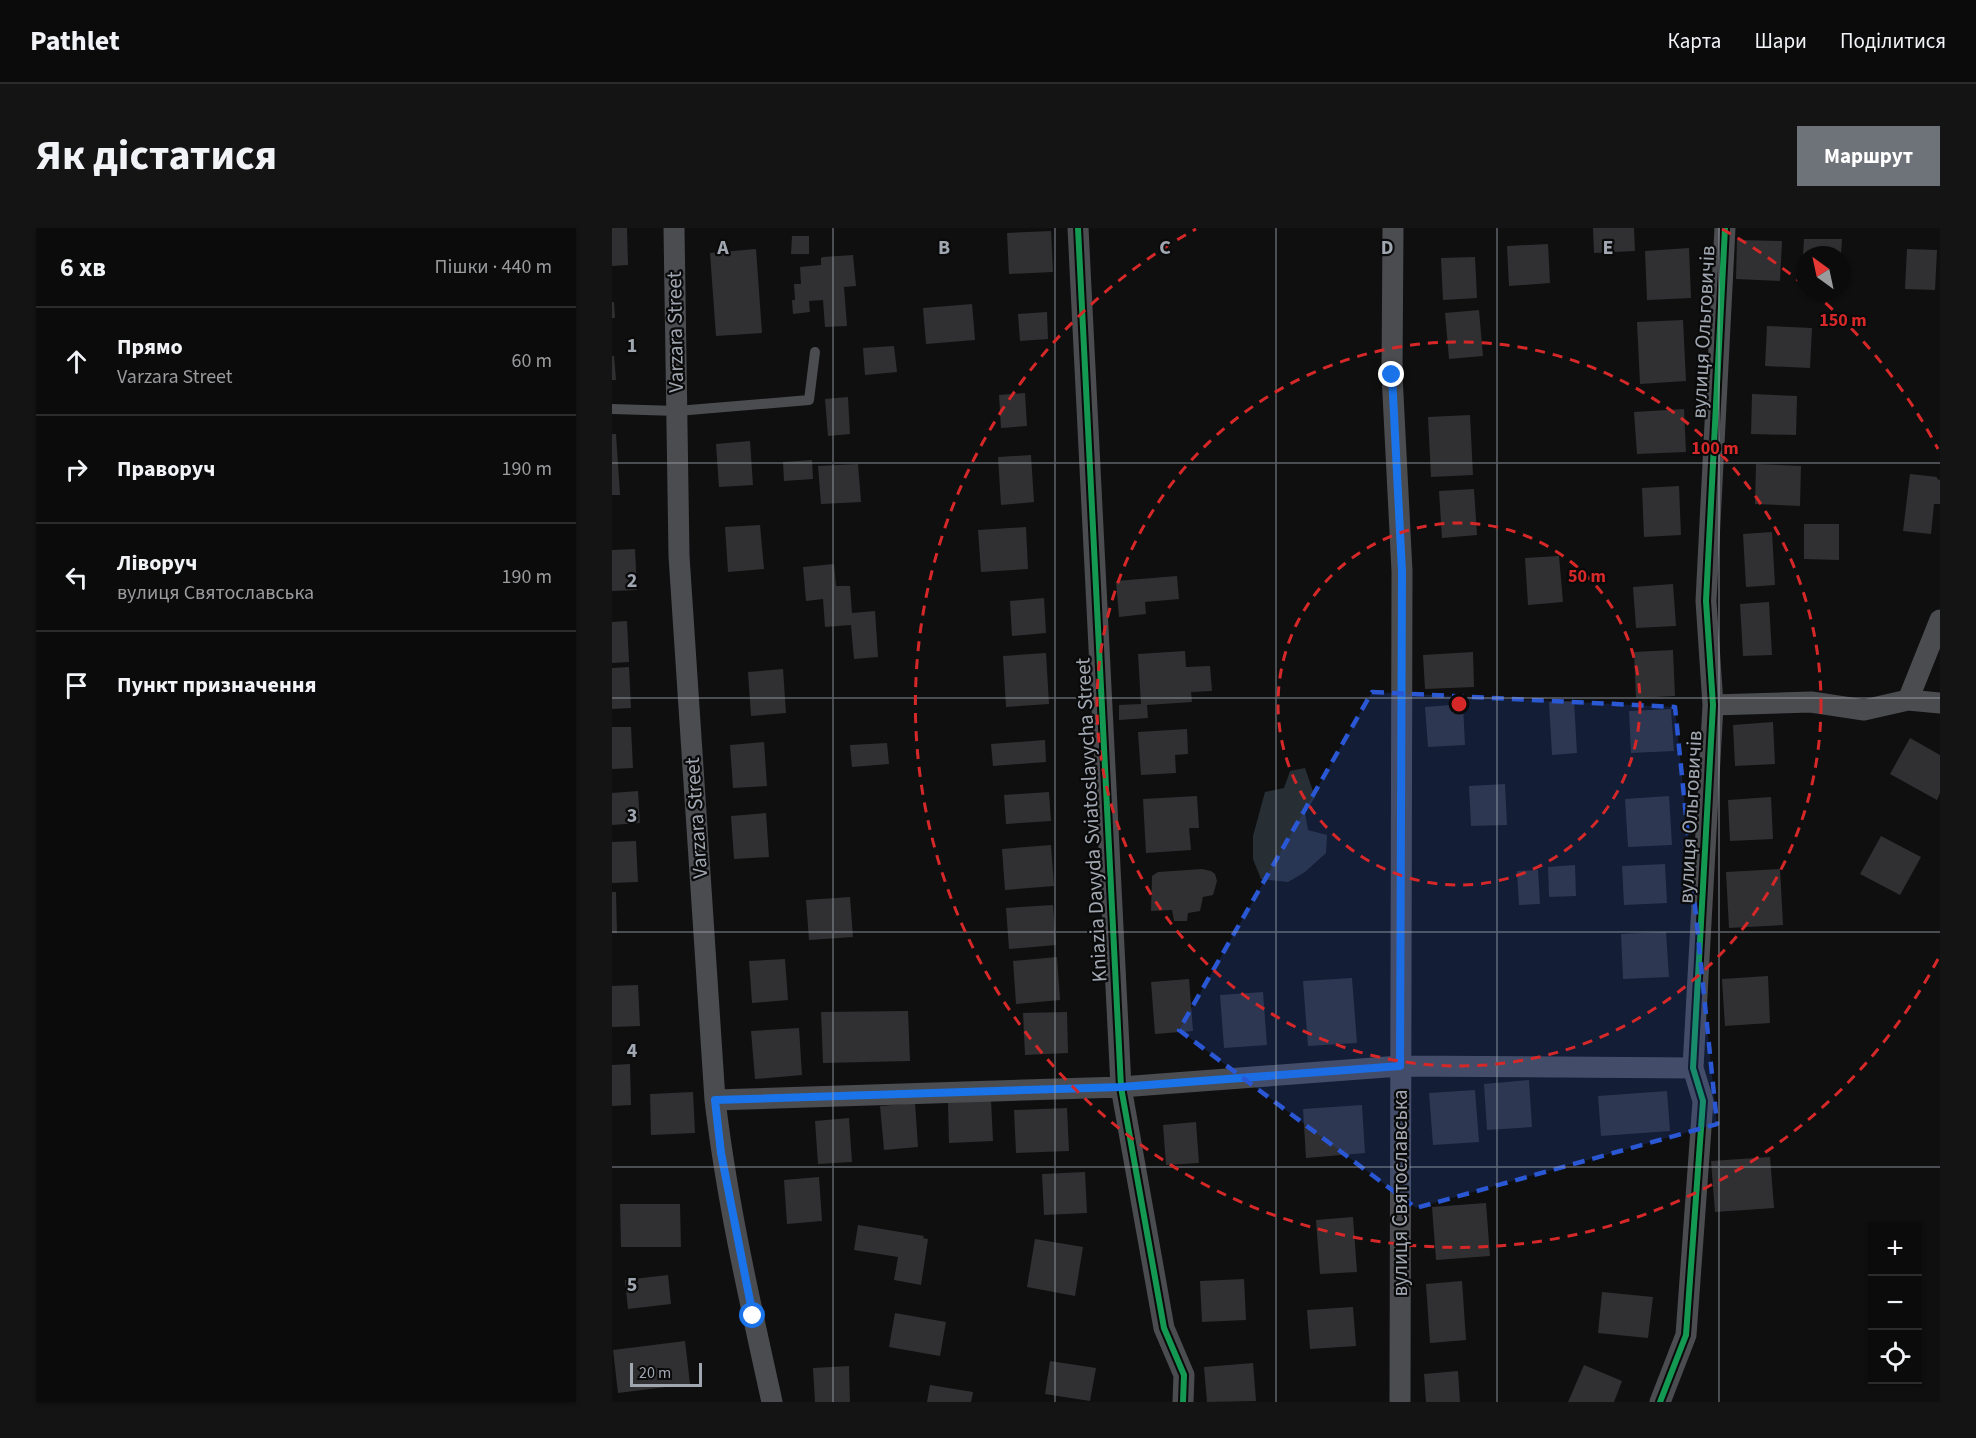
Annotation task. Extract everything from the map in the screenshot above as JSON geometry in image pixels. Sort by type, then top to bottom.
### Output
[{"type":"street","name":"Varzara Street","points":[[674,228],[679,556],[715,1100],[721,1153],[772,1402]]},
{"type":"street","name":"Kniazia Davyda Sviatoslavycha Street","points":[[1078,228],[1121,1087],[1164,1328],[1184,1375],[1184,1402]]},
{"type":"street","name":"вулиця Святославська","points":[[1393,228],[1392,375],[1402,571],[1400,1402]]},
{"type":"street","name":"вулиця Ольговичів","points":[[1660,1402],[1686,1335],[1703,1101],[1693,1068],[1713,705],[1706,601],[1725,228]]},
{"type":"street","points":[[1908,700],[1940,620]]},
{"type":"street","points":[[1713,705],[1810,702],[1864,710],[1908,700],[1940,703]]},
{"type":"street","points":[[715,1100],[1121,1087],[1400,1066],[1693,1068]]},
{"type":"lane","points":[[612,409],[677,411],[809,400],[815,352]]},
{"type":"highlighted area","points":[[1372,692],[1675,707],[1717,1124],[1416,1208],[1179,1030]]},
{"type":"shaded area","points":[[1305,768],[1315,797],[1305,813],[1308,830],[1327,835],[1326,853],[1305,872],[1288,882],[1261,879],[1253,859],[1253,836],[1265,792],[1284,788],[1290,771]]},
{"type":"building","points":[[612,228],[627,228],[628,265],[612,266]]},
{"type":"building","points":[[1593,228],[1634,228],[1635,251],[1594,253]]},
{"type":"building","points":[[1051,231],[1053,272],[1009,274],[1007,233]]},
{"type":"building","points":[[792,236],[809,236],[809,254],[791,254]]},
{"type":"building","points":[[1804,239],[1842,239],[1842,246],[1804,246]]},
{"type":"building","points":[[1737,240],[1782,241],[1780,281],[1736,279]]},
{"type":"building","points":[[1548,244],[1550,283],[1509,286],[1507,246]]},
{"type":"building","points":[[1689,248],[1691,298],[1647,300],[1645,251]]},
{"type":"building","points":[[756,249],[762,333],[716,336],[710,253]]},
{"type":"building","points":[[1907,249],[1937,250],[1935,290],[1905,289]]},
{"type":"building","points":[[853,255],[856,286],[844,287],[847,326],[825,327],[823,300],[809,301],[810,312],[793,314],[794,284],[801,284],[800,267],[821,265],[823,257]]},
{"type":"building","points":[[1475,257],[1477,298],[1443,300],[1441,258]]},
{"type":"building","points":[[612,302],[614,302],[615,318],[612,318]]},
{"type":"building","points":[[972,304],[975,340],[926,344],[923,308]]},
{"type":"building","points":[[1479,310],[1483,356],[1449,359],[1445,313]]},
{"type":"building","points":[[1047,312],[1048,339],[1020,341],[1018,314]]},
{"type":"building","points":[[1683,320],[1686,381],[1640,384],[1637,322]]},
{"type":"building","points":[[1767,326],[1812,328],[1810,368],[1765,366]]},
{"type":"building","points":[[894,346],[897,372],[865,375],[863,348]]},
{"type":"building","points":[[612,356],[614,356],[616,380],[612,380]]},
{"type":"building","points":[[1025,393],[1027,426],[1001,428],[999,395]]},
{"type":"building","points":[[1752,394],[1797,396],[1796,435],[1751,434]]},
{"type":"building","points":[[848,397],[850,434],[828,436],[825,399]]},
{"type":"building","points":[[1684,409],[1686,452],[1637,454],[1634,412]]},
{"type":"building","points":[[1470,415],[1473,475],[1431,477],[1428,417]]},
{"type":"building","points":[[612,434],[616,434],[620,495],[612,495]]},
{"type":"building","points":[[750,441],[753,485],[719,487],[716,444]]},
{"type":"building","points":[[1031,455],[1034,502],[1001,505],[998,457]]},
{"type":"building","points":[[812,460],[813,479],[784,481],[783,462]]},
{"type":"building","points":[[858,464],[861,502],[821,504],[818,466]]},
{"type":"building","points":[[1756,464],[1801,466],[1800,506],[1755,504]]},
{"type":"building","points":[[1910,474],[1937,477],[1940,480],[1940,504],[1934,504],[1931,534],[1903,531]]},
{"type":"building","points":[[1679,486],[1681,535],[1644,537],[1642,488]]},
{"type":"building","points":[[1474,489],[1477,535],[1442,538],[1439,491]]},
{"type":"building","points":[[1804,524],[1839,524],[1839,560],[1804,559]]},
{"type":"building","points":[[760,525],[764,569],[728,572],[725,527]]},
{"type":"building","points":[[1026,527],[1028,569],[981,572],[978,530]]},
{"type":"building","points":[[1772,532],[1775,585],[1746,587],[1743,534]]},
{"type":"building","points":[[635,549],[637,590],[612,591],[612,550]]},
{"type":"building","points":[[1559,556],[1563,602],[1528,605],[1525,558]]},
{"type":"building","points":[[834,564],[836,586],[850,586],[852,613],[875,611],[878,657],[854,659],[851,625],[825,627],[823,599],[806,601],[803,567]]},
{"type":"building","points":[[1177,576],[1179,599],[1145,602],[1146,614],[1119,617],[1116,581]]},
{"type":"building","points":[[1673,584],[1676,626],[1636,628],[1633,587]]},
{"type":"building","points":[[1044,598],[1046,633],[1012,636],[1010,601]]},
{"type":"building","points":[[1769,602],[1772,655],[1743,656],[1740,604]]},
{"type":"building","points":[[627,621],[629,662],[612,663],[612,622]]},
{"type":"building","points":[[1673,650],[1675,696],[1636,698],[1634,652]]},
{"type":"building","points":[[1185,651],[1186,667],[1210,666],[1212,691],[1191,692],[1192,702],[1147,705],[1148,718],[1119,720],[1119,705],[1141,704],[1138,654]]},
{"type":"building","points":[[1473,652],[1474,687],[1425,689],[1423,655]]},
{"type":"building","points":[[1046,653],[1049,704],[1006,707],[1003,656]]},
{"type":"building","points":[[629,667],[631,708],[612,709],[612,668]]},
{"type":"building","points":[[783,669],[786,713],[751,716],[748,672]]},
{"type":"building","points":[[1574,701],[1577,753],[1552,755],[1549,702]]},
{"type":"building","points":[[1463,704],[1465,745],[1428,747],[1425,707]]},
{"type":"building","points":[[1671,709],[1674,751],[1631,753],[1629,711]]},
{"type":"building","points":[[1773,722],[1775,764],[1735,766],[1733,725]]},
{"type":"building","points":[[612,727],[631,727],[633,768],[612,769]]},
{"type":"building","points":[[1187,729],[1188,754],[1175,755],[1176,773],[1141,775],[1138,732]]},
{"type":"building","points":[[1910,738],[1940,755],[1940,793],[1937,800],[1890,774]]},
{"type":"building","points":[[1045,740],[1046,762],[993,766],[991,744]]},
{"type":"building","points":[[764,742],[767,786],[733,788],[730,745]]},
{"type":"building","points":[[887,743],[889,764],[852,767],[850,745]]},
{"type":"building","points":[[1505,784],[1507,825],[1471,826],[1469,786]]},
{"type":"building","points":[[638,791],[640,823],[612,825],[612,793]]},
{"type":"building","points":[[1049,792],[1051,821],[1006,824],[1004,795]]},
{"type":"building","points":[[1197,796],[1199,828],[1189,828],[1191,850],[1146,853],[1143,799]]},
{"type":"building","points":[[1669,796],[1672,845],[1628,847],[1625,799]]},
{"type":"building","points":[[1771,797],[1773,839],[1730,841],[1728,800]]},
{"type":"building","points":[[766,813],[769,857],[734,859],[731,816]]},
{"type":"building","points":[[1881,836],[1921,857],[1900,895],[1860,874]]},
{"type":"building","points":[[636,841],[638,882],[612,883],[612,842]]},
{"type":"building","points":[[1051,845],[1054,886],[1005,890],[1002,849]]},
{"type":"building","points":[[1665,864],[1667,903],[1624,905],[1622,866]]},
{"type":"building","points":[[1575,865],[1576,896],[1549,897],[1548,867]]},
{"type":"building","points":[[1202,869],[1215,874],[1217,881],[1213,895],[1203,897],[1200,911],[1188,913],[1187,921],[1174,921],[1172,910],[1151,911],[1152,876],[1158,872]]},
{"type":"building","points":[[1780,869],[1783,925],[1729,928],[1726,872]]},
{"type":"building","points":[[1538,870],[1540,904],[1519,905],[1517,871]]},
{"type":"building","points":[[612,892],[616,892],[617,933],[612,933]]},
{"type":"building","points":[[850,897],[853,937],[809,940],[806,900]]},
{"type":"building","points":[[1053,905],[1056,945],[1009,949],[1006,908]]},
{"type":"building","points":[[1666,932],[1669,977],[1623,979],[1621,934]]},
{"type":"building","points":[[1057,957],[1060,1000],[1016,1004],[1013,961]]},
{"type":"building","points":[[785,959],[788,1000],[752,1003],[749,961]]},
{"type":"building","points":[[1768,976],[1770,1023],[1725,1026],[1722,979]]},
{"type":"building","points":[[1352,978],[1357,1043],[1308,1046],[1303,981]]},
{"type":"building","points":[[1189,979],[1193,1031],[1155,1034],[1151,982]]},
{"type":"building","points":[[638,985],[640,1026],[612,1027],[612,986]]},
{"type":"building","points":[[1263,992],[1267,1045],[1224,1048],[1220,995]]},
{"type":"building","points":[[908,1011],[910,1061],[823,1063],[821,1012]]},
{"type":"building","points":[[1067,1012],[1068,1053],[1025,1055],[1023,1013]]},
{"type":"building","points":[[799,1028],[802,1075],[755,1079],[751,1031]]},
{"type":"building","points":[[630,1064],[631,1105],[612,1106],[612,1065]]},
{"type":"building","points":[[1529,1080],[1532,1127],[1487,1130],[1484,1084]]},
{"type":"building","points":[[1475,1090],[1479,1142],[1433,1145],[1429,1093]]},
{"type":"building","points":[[1667,1091],[1670,1131],[1601,1136],[1598,1096]]},
{"type":"building","points":[[693,1092],[695,1133],[651,1135],[650,1094]]},
{"type":"building","points":[[991,1100],[993,1141],[949,1143],[948,1102]]},
{"type":"building","points":[[915,1103],[918,1147],[884,1150],[880,1106]]},
{"type":"building","points":[[1362,1105],[1365,1153],[1306,1158],[1303,1109]]},
{"type":"building","points":[[1067,1108],[1069,1151],[1016,1153],[1014,1110]]},
{"type":"building","points":[[849,1118],[852,1162],[818,1164],[815,1121]]},
{"type":"building","points":[[1196,1122],[1199,1163],[1166,1165],[1163,1125]]},
{"type":"building","points":[[1770,1157],[1774,1208],[1715,1212],[1711,1161]]},
{"type":"building","points":[[1085,1172],[1087,1213],[1044,1215],[1042,1174]]},
{"type":"building","points":[[819,1177],[822,1221],[787,1224],[784,1180]]},
{"type":"building","points":[[1486,1203],[1490,1256],[1436,1260],[1432,1207]]},
{"type":"building","points":[[620,1204],[680,1204],[681,1247],[621,1247]]},
{"type":"building","points":[[1353,1217],[1357,1272],[1320,1274],[1316,1220]]},
{"type":"building","points":[[858,1225],[924,1236],[923,1238],[928,1239],[921,1285],[894,1280],[898,1257],[854,1250]]},
{"type":"building","points":[[1035,1239],[1083,1247],[1075,1296],[1027,1287]]},
{"type":"building","points":[[668,1275],[671,1304],[628,1309],[625,1280]]},
{"type":"building","points":[[1244,1279],[1246,1320],[1202,1322],[1200,1281]]},
{"type":"building","points":[[1462,1281],[1466,1340],[1430,1343],[1426,1284]]},
{"type":"building","points":[[1602,1292],[1653,1297],[1648,1338],[1598,1333]]},
{"type":"building","points":[[1353,1307],[1356,1346],[1310,1349],[1307,1310]]},
{"type":"building","points":[[895,1313],[946,1322],[940,1356],[889,1347]]},
{"type":"building","points":[[685,1341],[690,1384],[618,1393],[613,1350]]},
{"type":"building","points":[[1050,1361],[1096,1368],[1090,1401],[1045,1394]]},
{"type":"building","points":[[1253,1363],[1256,1401],[1207,1402],[1204,1367]]},
{"type":"building","points":[[1584,1365],[1622,1381],[1614,1402],[1568,1402]]},
{"type":"building","points":[[849,1366],[850,1402],[815,1402],[813,1368]]},
{"type":"building","points":[[1458,1371],[1460,1402],[1426,1402],[1424,1374]]},
{"type":"building","points":[[930,1385],[973,1392],[971,1402],[927,1402]]},
{"type":"cycle path","points":[[1078,228],[1121,1087],[1164,1328],[1184,1375],[1183,1402]]},
{"type":"cycle path","points":[[1660,1402],[1686,1335],[1703,1101],[1693,1068],[1713,705],[1706,601],[1725,228]]},
{"type":"route","points":[[753,1316],[721,1153],[715,1100],[1121,1087],[1400,1066],[1402,571],[1392,375]]}]
